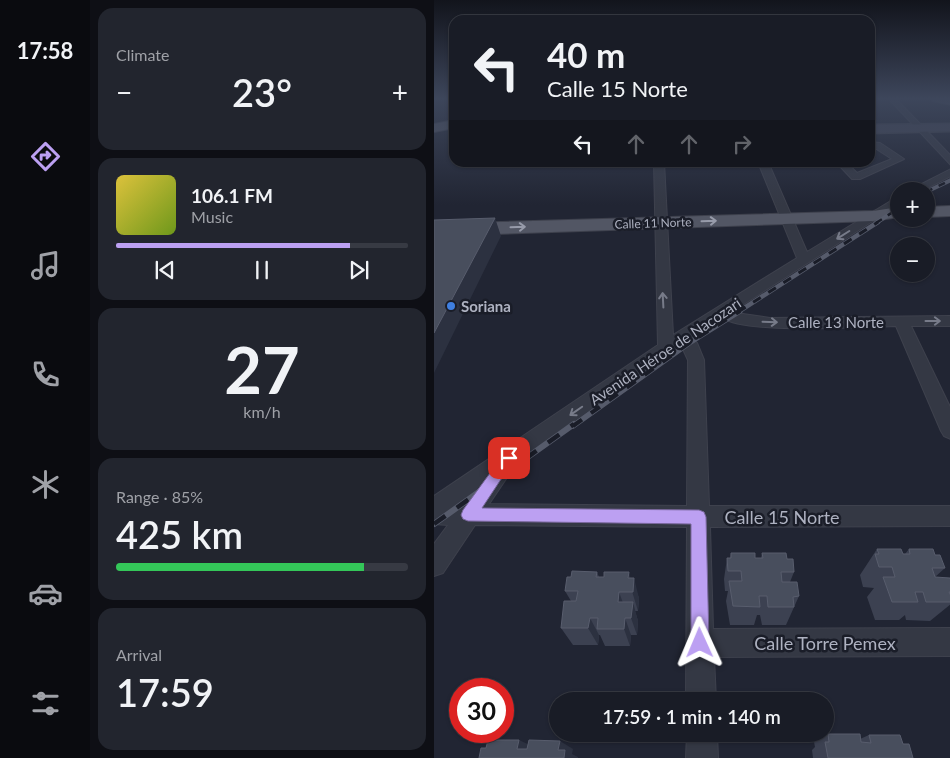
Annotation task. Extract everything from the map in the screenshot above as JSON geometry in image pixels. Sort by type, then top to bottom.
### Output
[{"type":"main road","points":[[935,212],[950,211]]},
{"type":"main road","name":"Calle 11 Norte","points":[[434,230],[873,216],[890,213]]},
{"type":"main road","name":"Calle 11 Norte","points":[[873,216],[882,219],[890,219]]},
{"type":"main road","points":[[935,218],[950,218]]},
{"type":"street","points":[[925,134],[950,162]]},
{"type":"street","points":[[845,167],[853,175],[860,177],[899,159],[875,146]]},
{"type":"street","points":[[659,167],[660,223],[673,343],[689,343],[696,360],[701,692]]},
{"type":"street","points":[[765,167],[804,259]]},
{"type":"street","points":[[931,182],[950,172]]},
{"type":"street","name":"Avenida Héroe de Nacozari","points":[[434,509],[673,343],[890,205]]},
{"type":"street","name":"Calle 13 Norte","points":[[724,312],[732,317],[770,322],[950,321]]},
{"type":"street","points":[[901,322],[950,431]]},
{"type":"street","points":[[434,564],[509,458]]},
{"type":"street","name":"Calle 15 Norte","points":[[434,514],[699,517],[950,516]]},
{"type":"street","name":"Calle Torre Pemex","points":[[700,643],[950,642]]},
{"type":"street","points":[[702,742],[702,758]]},
{"type":"building","points":[[495,218],[434,333],[434,220]]},
{"type":"building","points":[[877,549],[901,549],[903,554],[910,554],[909,549],[933,549],[935,555],[940,555],[945,568],[932,568],[935,577],[950,578],[951,592],[949,592],[951,602],[926,602],[923,592],[915,592],[918,602],[892,602],[883,577],[895,577],[892,567],[879,567],[875,554],[879,554]]},
{"type":"building","points":[[731,553],[755,553],[755,558],[763,558],[762,553],[786,553],[787,559],[793,559],[794,572],[781,572],[782,582],[797,582],[799,596],[793,597],[794,607],[768,607],[767,596],[759,596],[760,607],[733,606],[729,581],[742,581],[741,571],[728,571],[727,558],[731,558]]},
{"type":"building","points":[[572,571],[597,572],[596,577],[604,577],[604,572],[629,572],[628,578],[634,578],[633,592],[619,592],[618,602],[633,602],[631,618],[625,618],[624,629],[597,629],[598,618],[590,618],[588,628],[561,628],[564,601],[576,601],[578,591],[565,591],[567,577],[571,577]]},
{"type":"building","points":[[834,734],[860,734],[861,742],[871,743],[869,735],[900,735],[903,744],[909,744],[913,758],[828,758],[825,742],[834,742]]},
{"type":"building","points":[[514,740],[519,740],[517,749],[527,749],[529,740],[560,742],[558,750],[565,750],[564,758],[479,758],[481,748],[486,748],[487,743],[514,743]]},
{"type":"railway","points":[[935,188],[951,180]]},
{"type":"railway","points":[[876,223],[890,214]]},
{"type":"railway","points":[[738,312],[878,222]]},
{"type":"railway","points":[[573,426],[689,343],[740,311]]},
{"type":"railway","points":[[434,524],[574,424]]},
{"type":"place","name":"Soriana","points":[[451,306]]},
{"type":"route","points":[[509,458],[468,515],[699,517],[700,643]]}]
